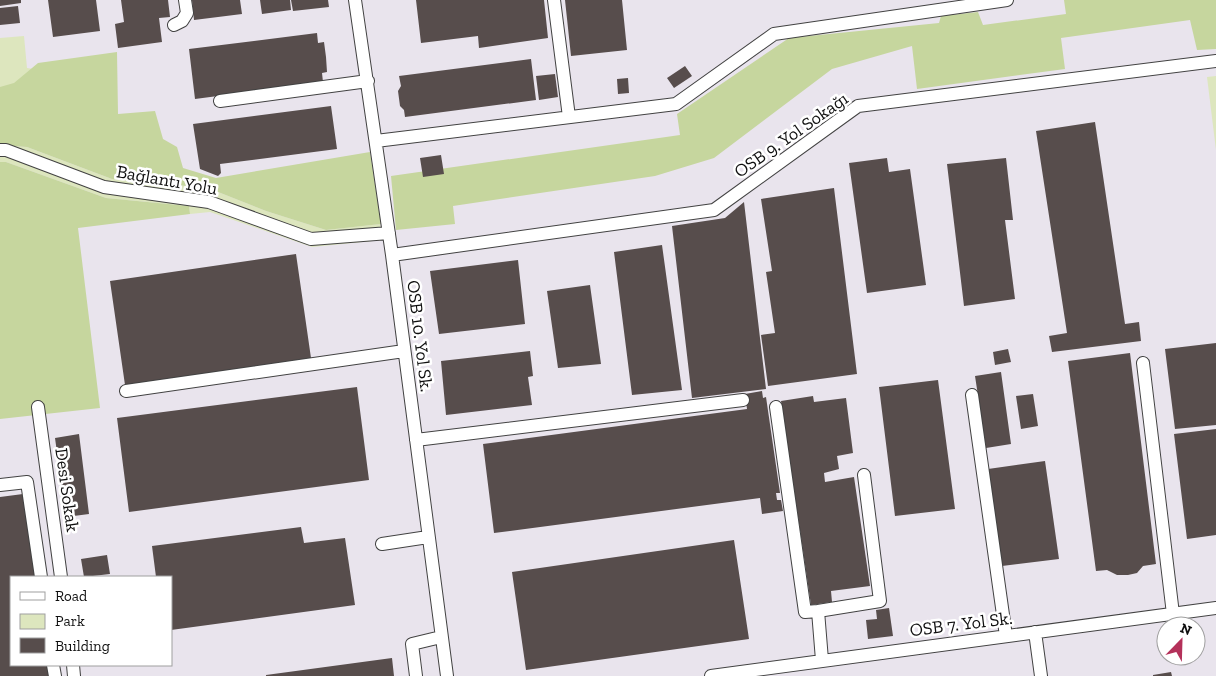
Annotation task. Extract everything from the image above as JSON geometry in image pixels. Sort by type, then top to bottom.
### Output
[{"type":"street","points":[[174,25],[182,21],[187,13],[186,0]]},
{"type":"street","name":"OSB 10. Yol Sk.","points":[[355,0],[389,233],[441,637],[448,675]]},
{"type":"street","points":[[554,0],[569,117]]},
{"type":"street","points":[[376,141],[676,104],[774,34],[1007,0]]},
{"type":"street","name":"OSB 9. Yol Sokağı","points":[[392,255],[714,210],[858,106],[1216,61]]},
{"type":"street","points":[[220,101],[368,81]]},
{"type":"street","name":"Bağlantı Yolu","points":[[0,150],[6,150],[104,186],[209,202],[311,239],[389,233]]},
{"type":"street","points":[[126,391],[404,351]]},
{"type":"street","points":[[1143,364],[1173,614]]},
{"type":"street","points":[[972,395],[1006,636]]},
{"type":"street","points":[[416,440],[743,400]]},
{"type":"street","name":"Desi Sokak","points":[[38,407],[61,576]]},
{"type":"street","points":[[776,407],[805,612],[880,601],[864,475]]},
{"type":"street","points":[[0,486],[27,482],[41,576]]},
{"type":"street","points":[[382,544],[428,536]]},
{"type":"street","name":"OSB 7. Yol Sk.","points":[[712,676],[758,672],[822,660],[1216,608]]},
{"type":"street","points":[[818,611],[822,660]]},
{"type":"street","points":[[1035,632],[1041,676]]},
{"type":"street","points":[[416,676],[412,644],[441,637]]},
{"type":"shaded area","points":[[0,0],[1216,0],[1216,676],[0,676]]},
{"type":"green space","points":[[1064,0],[1216,0],[1216,49],[1197,50],[1190,20],[1061,38],[1065,69],[917,89],[912,46],[832,69],[714,158],[655,176],[453,206],[455,224],[396,230],[391,176],[680,135],[677,114],[789,38],[939,23],[941,16],[978,12],[983,25],[1066,14]]},
{"type":"green space","points":[[24,36],[27,68],[40,70],[39,90],[0,87],[0,38]]},
{"type":"green space","points":[[117,52],[118,114],[155,111],[163,139],[177,147],[183,168],[216,178],[370,152],[381,224],[326,230],[266,211],[208,188],[112,179],[27,147],[0,145],[0,87],[14,83],[38,63]]},
{"type":"green space","points":[[1216,76],[1216,150],[1207,77]]},
{"type":"green space","points":[[0,145],[27,147],[112,179],[208,188],[266,211],[326,230],[380,224],[383,240],[312,247],[210,212],[190,214],[189,206],[106,198],[6,162],[0,162]]},
{"type":"green space","points":[[0,162],[6,162],[106,198],[189,206],[190,214],[78,228],[100,408],[0,419]]},
{"type":"building","points":[[0,0],[21,0],[21,3],[0,6]]},
{"type":"building","points":[[48,0],[96,0],[100,31],[53,37]]},
{"type":"building","points":[[121,0],[168,0],[170,17],[159,18],[162,42],[118,48],[115,24],[124,22]]},
{"type":"building","points":[[192,0],[240,0],[242,14],[194,20]]},
{"type":"building","points":[[260,0],[290,0],[291,10],[262,14]]},
{"type":"building","points":[[291,0],[328,0],[329,7],[293,11]]},
{"type":"building","points":[[416,0],[544,0],[548,38],[479,48],[478,36],[421,43]]},
{"type":"building","points":[[565,0],[622,0],[627,50],[571,56]]},
{"type":"building","points":[[18,6],[20,23],[0,25],[0,8]]},
{"type":"building","points":[[317,33],[318,43],[324,42],[326,57],[327,72],[322,73],[323,82],[195,99],[189,49]]},
{"type":"building","points":[[531,59],[536,100],[405,117],[404,110],[400,106],[398,91],[401,86],[399,76]]},
{"type":"building","points":[[685,66],[692,76],[674,88],[667,78]]},
{"type":"building","points":[[555,74],[558,97],[539,100],[536,76]]},
{"type":"building","points":[[628,78],[629,93],[618,94],[617,79]]},
{"type":"building","points":[[331,106],[337,149],[220,164],[221,173],[218,176],[200,169],[193,124]]},
{"type":"building","points":[[1095,122],[1125,324],[1139,322],[1141,341],[1052,352],[1049,336],[1067,333],[1036,131]]},
{"type":"building","points":[[441,155],[444,174],[423,177],[420,158]]},
{"type":"building","points":[[887,158],[889,172],[910,169],[926,285],[867,293],[849,163]]},
{"type":"building","points":[[1006,158],[1013,220],[1005,220],[1015,299],[964,306],[947,164]]},
{"type":"building","points":[[834,188],[857,374],[768,386],[761,335],[775,333],[766,272],[772,271],[761,199]]},
{"type":"building","points":[[744,202],[766,389],[692,398],[672,226],[725,218]]},
{"type":"building","points":[[662,245],[682,390],[632,395],[614,252]]},
{"type":"building","points":[[296,254],[311,358],[125,385],[110,281]]},
{"type":"building","points":[[518,260],[525,324],[439,334],[430,271]]},
{"type":"building","points":[[590,285],[601,364],[558,368],[547,291]]},
{"type":"building","points":[[1216,343],[1216,425],[1175,429],[1165,349]]},
{"type":"building","points":[[1008,349],[1011,362],[995,365],[993,352]]},
{"type":"building","points":[[530,351],[533,376],[528,377],[532,405],[446,415],[441,361]]},
{"type":"building","points":[[1130,353],[1156,564],[1143,566],[1137,573],[1117,575],[1107,570],[1096,571],[1068,361]]},
{"type":"building","points":[[1001,372],[1011,444],[986,448],[975,376]]},
{"type":"building","points":[[938,380],[955,509],[895,516],[879,387]]},
{"type":"building","points":[[357,387],[369,480],[129,512],[117,418]]},
{"type":"building","points":[[762,391],[763,398],[766,397],[780,493],[776,493],[777,500],[781,500],[783,511],[762,514],[760,498],[494,533],[483,444],[747,409],[745,394]]},
{"type":"building","points":[[1033,394],[1038,426],[1021,429],[1016,396]]},
{"type":"building","points":[[813,396],[814,402],[846,398],[853,453],[837,456],[839,469],[824,473],[825,482],[854,477],[870,586],[831,591],[832,602],[811,605],[781,401]]},
{"type":"building","points":[[1216,429],[1216,535],[1187,539],[1174,434]]},
{"type":"building","points":[[79,434],[89,514],[66,517],[55,438]]},
{"type":"building","points":[[1045,461],[1059,559],[1002,566],[988,469]]},
{"type":"building","points":[[23,494],[35,576],[10,576],[10,666],[47,666],[49,676],[0,676],[0,497]]},
{"type":"building","points":[[301,527],[304,543],[345,538],[355,605],[172,630],[172,576],[156,576],[152,546]]},
{"type":"building","points":[[734,540],[749,639],[526,670],[512,572]]},
{"type":"building","points":[[107,555],[110,574],[84,576],[81,559]]},
{"type":"building","points":[[889,608],[893,636],[868,639],[866,620],[877,619],[876,610]]},
{"type":"building","points":[[392,658],[394,676],[266,676],[266,675]]},
{"type":"building","points":[[1171,672],[1172,676],[1153,676],[1153,675]]}]
